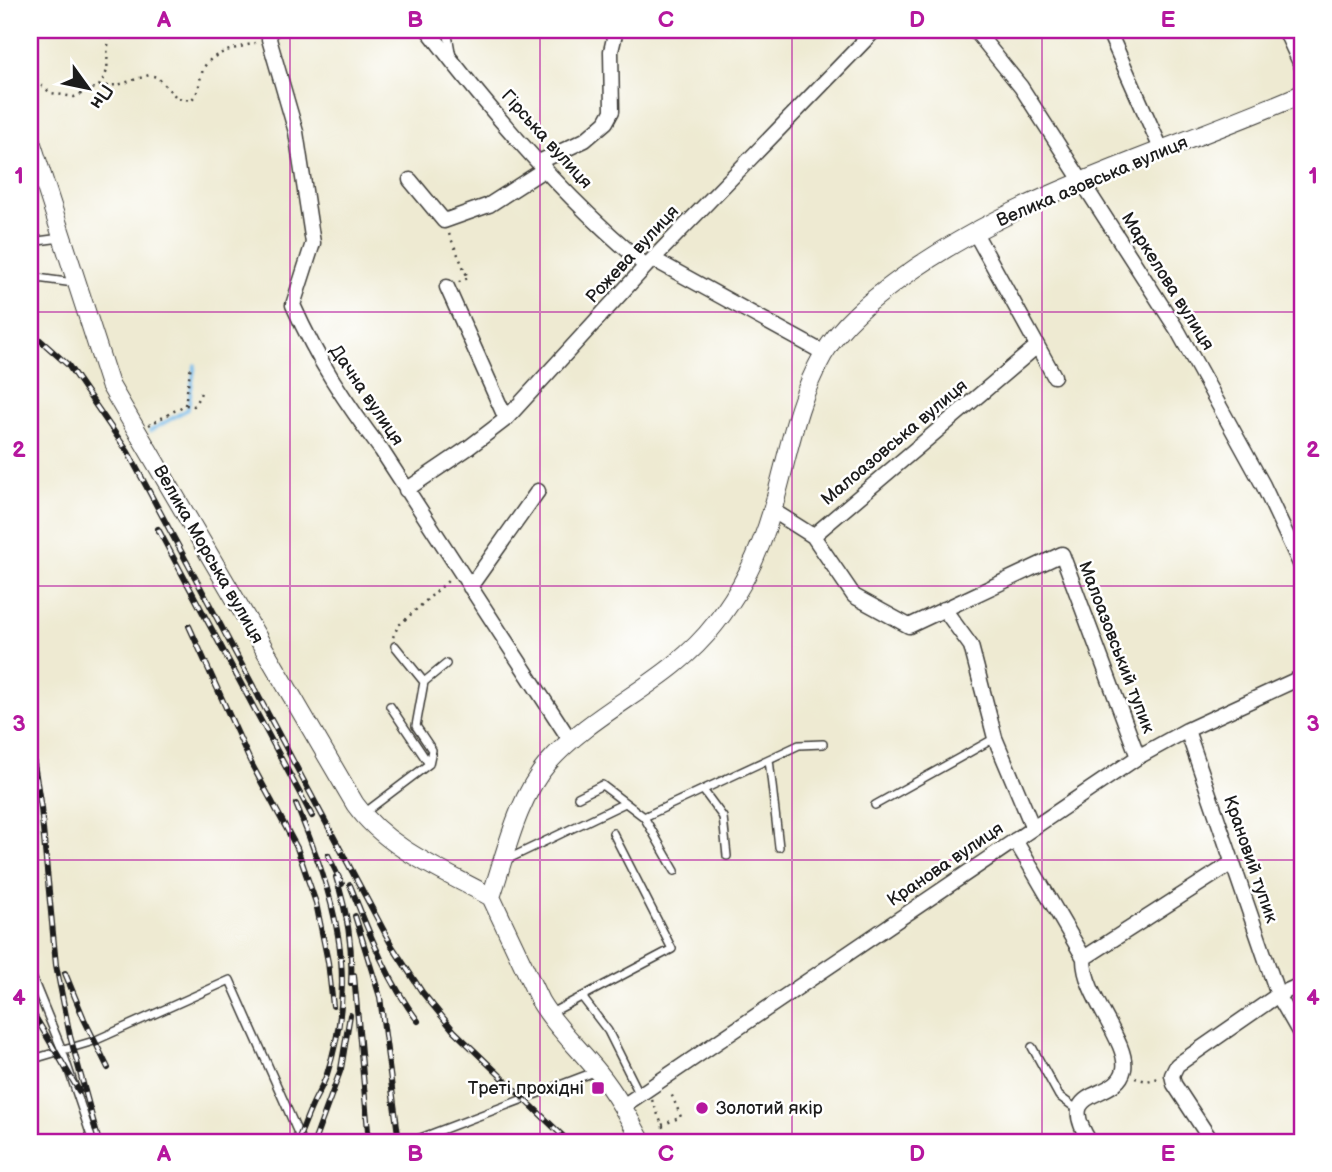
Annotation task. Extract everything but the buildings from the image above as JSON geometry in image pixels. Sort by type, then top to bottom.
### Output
[{"type":"street","name":"Гірська вулиця","points":[[429,30],[453,63],[542,166],[611,237],[650,262],[824,353]]},
{"type":"street","points":[[410,180],[444,221],[489,205],[542,166],[585,140],[606,122],[612,111],[611,51],[616,30]]},
{"type":"street","name":"Рожева вулиця","points":[[406,490],[468,449],[506,419],[650,262],[875,30]]},
{"type":"street","name":"Маркелова вулиця","points":[[975,30],[1021,87],[1178,331],[1263,485],[1302,568]]},
{"type":"street","points":[[1108,30],[1162,151]]},
{"type":"street","points":[[1285,30],[1302,68]]},
{"type":"street","name":"Дачна вулиця","points":[[270,34],[296,132],[313,243],[293,305],[327,374],[350,410],[382,451],[570,740]]},
{"type":"street","name":"Велика азовська вулиця","points":[[491,897],[527,796],[546,766],[570,740],[660,678],[702,641],[735,599],[758,552],[772,510],[792,428],[806,388],[824,353],[843,327],[869,302],[974,231],[1083,181],[1246,119],[1302,94]]},
{"type":"street","name":"Велика Морська вулиця","points":[[30,138],[110,385],[362,815],[393,842],[491,897]]},
{"type":"street","points":[[974,231],[1054,376]]},
{"type":"street","points":[[447,287],[506,419]]},
{"type":"street","name":"Малоазовська вулиця","points":[[813,536],[1037,346]]},
{"type":"street","points":[[470,587],[538,491]]},
{"type":"street","points":[[772,510],[813,536]]},
{"type":"street","name":"Малоазовський тупик","points":[[813,536],[855,596],[909,626],[1062,554],[1138,757]]},
{"type":"street","points":[[944,609],[971,646],[995,738],[1033,828]]},
{"type":"street","name":"Кранова вулиця","points":[[623,1106],[1138,757],[1186,730],[1302,677]]},
{"type":"street","name":"Крановий тупик","points":[[1186,730],[1278,995],[1302,1037]]},
{"type":"street","points":[[1015,840],[1084,958],[1087,981],[1124,1056],[1119,1078],[1083,1101],[1079,1110],[1078,1119],[1090,1142]]},
{"type":"street","points":[[1084,958],[1232,863]]},
{"type":"street","points":[[491,897],[532,987],[548,1015],[598,1071],[623,1106],[642,1142]]},
{"type":"street","points":[[1212,1142],[1174,1084],[1172,1075],[1177,1065],[1278,995],[1302,984]]},
{"type":"lane","points":[[447,30],[453,63]]},
{"type":"lane","points":[[30,242],[62,238]]},
{"type":"lane","points":[[30,277],[77,283]]},
{"type":"lane","points":[[395,646],[424,682]]},
{"type":"lane","points":[[362,815],[429,764],[432,750],[416,726],[424,682],[446,664]]},
{"type":"lane","points":[[390,706],[429,764]]},
{"type":"lane","points":[[874,805],[995,738]]},
{"type":"lane","points":[[644,817],[799,745],[822,744]]},
{"type":"lane","points":[[769,759],[779,847]]},
{"type":"lane","points":[[578,797],[602,785],[644,817],[674,871]]},
{"type":"lane","points":[[703,790],[723,817],[727,856]]},
{"type":"lane","points":[[503,861],[625,803]]},
{"type":"lane","points":[[548,1015],[672,949],[613,833]]},
{"type":"lane","points":[[30,972],[62,1050],[93,1142]]},
{"type":"lane","points":[[30,1060],[94,1041],[230,980],[302,1142]]},
{"type":"lane","points":[[582,997],[608,1031],[644,1092]]},
{"type":"lane","points":[[1032,1047],[1059,1096],[1079,1110]]},
{"type":"lane","points":[[410,1142],[598,1071]]},
{"type":"path","points":[[99,86],[107,71],[107,45],[115,33],[122,30]]},
{"type":"path","points":[[30,77],[51,93],[74,97],[99,86],[118,85],[149,75],[157,77],[177,98],[191,100],[200,89],[203,67],[212,57],[270,34]]},
{"type":"path","points":[[444,221],[468,278]]},
{"type":"path","points":[[185,405],[191,364]]},
{"type":"path","points":[[137,431],[185,405],[194,406],[202,391]]},
{"type":"path","points":[[398,626],[442,586]]},
{"type":"path","points":[[1119,1078],[1147,1081],[1172,1075]]},
{"type":"path","points":[[662,1125],[681,1117],[664,1078]]},
{"type":"path","points":[[644,1092],[669,1142]]},
{"type":"waterway","points":[[150,431],[188,409],[195,365]]},
{"type":"railway","points":[[30,331],[68,365],[128,452],[392,946],[422,992],[454,1031],[569,1142]]},
{"type":"railway","points":[[158,529],[312,816]]},
{"type":"railway","points":[[189,626],[251,763],[297,848],[316,903],[328,962],[333,1006]]},
{"type":"railway","points":[[30,738],[41,808],[56,965],[70,1036],[99,1142]]},
{"type":"railway","points":[[296,804],[322,871],[338,936],[342,969],[337,1038],[325,1078],[297,1142]]},
{"type":"railway","points":[[328,855],[342,884]]},
{"type":"railway","points":[[336,877],[348,929],[351,983]]},
{"type":"railway","points":[[350,885],[388,973],[418,1021]]},
{"type":"railway","points":[[355,916],[380,997],[399,1142]]},
{"type":"railway","points":[[65,973],[108,1068]]},
{"type":"railway","points":[[354,975],[369,1142]]},
{"type":"railway","points":[[30,1008],[79,1091]]},
{"type":"railway","points":[[314,1142],[341,1069],[350,1015]]},
{"type":"place","name":"Треті прохідні","points":[[598,1088]]},
{"type":"place","name":"Золотий якір","points":[[702,1108]]}]
